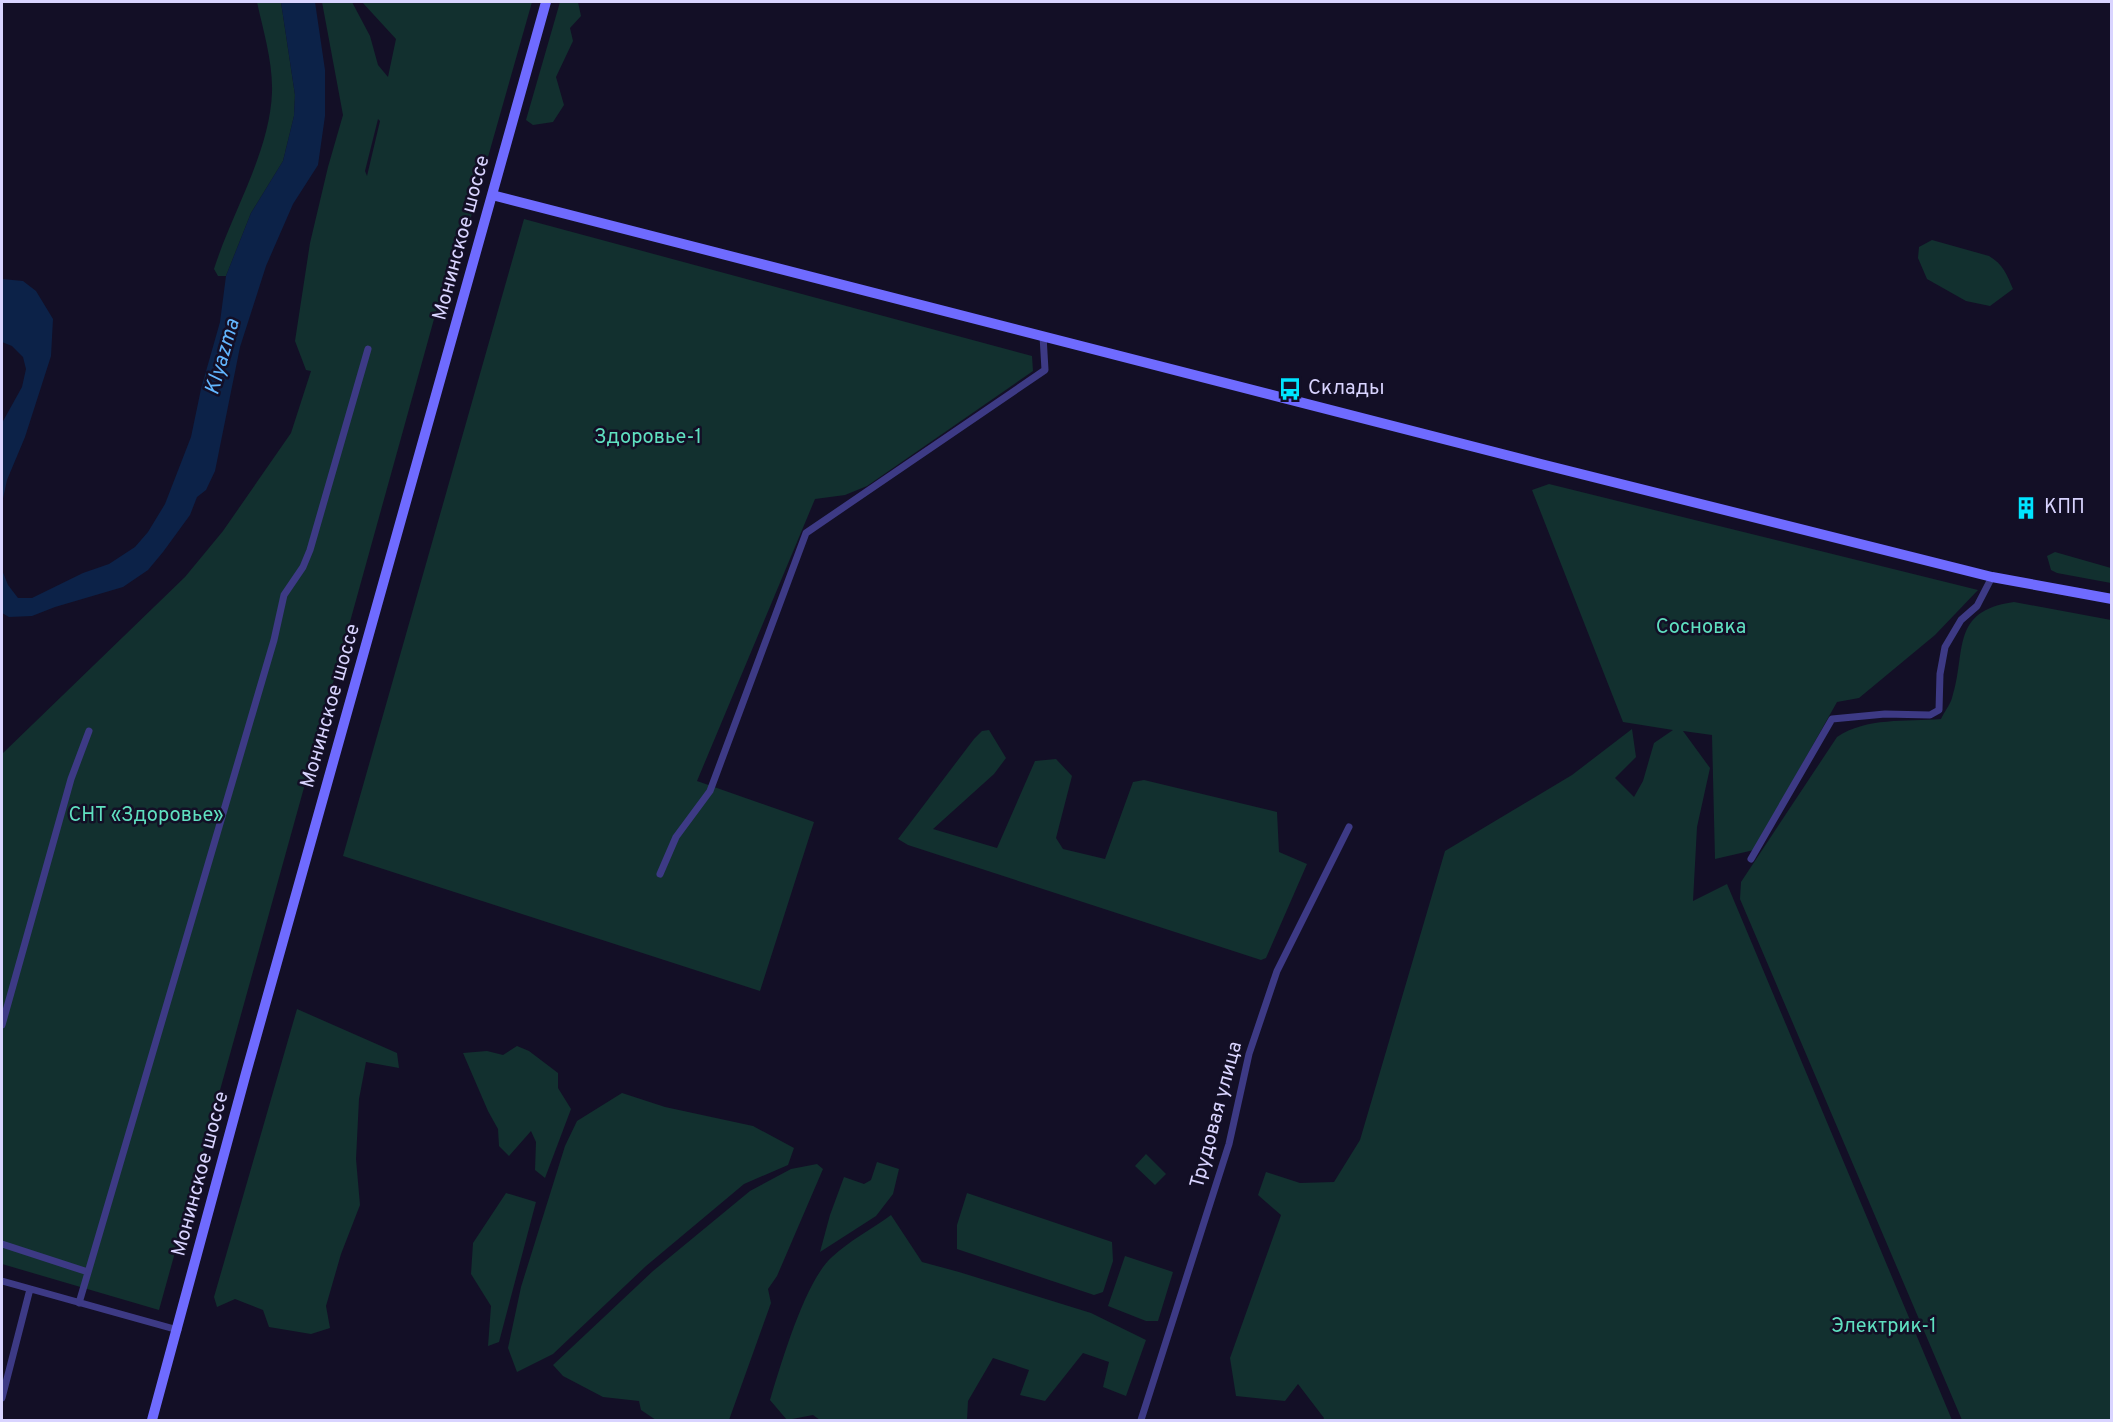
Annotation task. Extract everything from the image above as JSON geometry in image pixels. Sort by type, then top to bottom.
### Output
[{"type":"main road","name":"Монинское шоссе","points":[[152,1420],[246,1073],[430,424],[546,2]]},
{"type":"main road","points":[[492,195],[1541,465],[1992,577],[2112,599]]},
{"type":"street","points":[[660,874],[676,837],[710,791],[806,533],[1045,370],[1043,336]]},
{"type":"street","points":[[79,1303],[274,640],[281,604],[289,586],[303,567],[310,550],[368,349]]},
{"type":"street","points":[[1751,859],[1832,719],[1885,714],[1930,715],[1939,710],[1940,674],[1945,647],[1961,620],[1977,606],[1992,577]]},
{"type":"street","points":[[2,1025],[71,779],[89,731]]},
{"type":"street","name":"Трудовая улица","points":[[1141,1420],[1229,1144],[1249,1054],[1277,971],[1349,827]]},
{"type":"street","points":[[2,1244],[88,1272]]},
{"type":"street","points":[[2,1281],[178,1330]]},
{"type":"street","points":[[2,1398],[30,1289]]},
{"type":"green space","points":[[257,2],[281,2],[295,95],[294,116],[283,161],[251,213],[226,276],[218,276],[214,269],[258,159],[270,114],[271,69]]},
{"type":"green space","name":"СНТ «Здоровье»","points":[[322,2],[352,2],[370,36],[378,65],[388,77],[396,39],[362,2],[532,2],[467,231],[459,229],[159,1310],[2,1264],[2,754],[185,577],[223,531],[291,433],[311,371],[306,370],[295,341],[310,243],[343,115]],"holes":[[[378,119],[380,121],[367,176],[365,171]]]},
{"type":"green space","points":[[560,2],[578,2],[581,16],[570,28],[573,41],[556,77],[564,105],[553,122],[533,125],[526,120]]},
{"type":"green space","name":"Здоровье-1","points":[[524,219],[1032,356],[1033,371],[867,486],[845,495],[815,499],[697,781],[814,822],[760,991],[343,856]]},
{"type":"green space","points":[[1932,240],[1994,259],[2001,266],[2013,289],[1990,306],[1966,301],[1927,279],[1918,258],[1919,247]]},
{"type":"green space","points":[[1549,484],[1978,590],[1935,635],[1859,698],[1837,702],[1754,850],[1715,859],[1712,735],[1683,731],[1710,768],[1697,827],[1693,901],[1727,884],[1952,1420],[1323,1420],[1324,1418],[1298,1384],[1285,1401],[1236,1396],[1230,1358],[1281,1215],[1258,1195],[1266,1172],[1300,1183],[1334,1182],[1360,1140],[1445,851],[1572,775],[1632,729],[1636,757],[1615,778],[1634,797],[1643,781],[1654,743],[1673,730],[1623,722],[1532,490]]},
{"type":"green space","points":[[2055,552],[2111,568],[2111,583],[2051,570],[2047,556]]},
{"type":"green space","points":[[2014,602],[2111,620],[2111,1420],[1962,1420],[1740,899],[1741,882],[1837,737],[1874,723],[1941,719],[1952,698],[1964,636],[1970,624],[1979,614],[1993,607]]},
{"type":"green space","points":[[989,730],[1006,758],[994,774],[933,829],[997,848],[1035,761],[1056,759],[1072,776],[1056,838],[1063,849],[1105,859],[1133,782],[1144,780],[1277,812],[1279,852],[1307,864],[1266,958],[1261,960],[908,845],[898,839],[974,739],[982,731]]},
{"type":"green space","points":[[297,1009],[397,1053],[399,1068],[366,1062],[359,1099],[356,1159],[360,1205],[341,1254],[326,1306],[330,1328],[311,1334],[269,1327],[263,1310],[235,1299],[217,1307],[214,1297]]},
{"type":"green space","points":[[517,1046],[529,1051],[558,1073],[558,1088],[571,1109],[545,1178],[535,1170],[536,1142],[531,1131],[509,1156],[499,1146],[498,1129],[463,1053],[487,1051],[503,1055]]},
{"type":"green space","points":[[622,1093],[665,1107],[753,1126],[794,1148],[788,1165],[744,1184],[646,1266],[553,1354],[517,1372],[508,1348],[521,1287],[565,1146],[577,1121]]},
{"type":"green space","points":[[1146,1154],[1166,1174],[1155,1185],[1135,1166]]},
{"type":"green space","points":[[877,1162],[899,1169],[893,1194],[876,1216],[820,1252],[844,1177],[864,1184],[871,1180]]},
{"type":"green space","points":[[817,1164],[823,1169],[777,1276],[768,1289],[771,1303],[729,1420],[656,1420],[641,1410],[639,1401],[603,1397],[563,1376],[553,1365],[653,1271],[750,1191],[791,1169]]},
{"type":"green space","points":[[506,1193],[536,1202],[499,1342],[488,1346],[491,1306],[471,1274],[473,1243]]},
{"type":"green space","points":[[967,1193],[1112,1242],[1113,1261],[1103,1292],[1094,1295],[957,1249],[957,1225]]},
{"type":"green space","points":[[891,1215],[922,1262],[1091,1313],[1146,1340],[1126,1396],[1103,1387],[1109,1362],[1083,1353],[1045,1401],[1020,1395],[1029,1370],[993,1358],[968,1401],[967,1420],[820,1420],[813,1415],[787,1420],[770,1400],[795,1324],[812,1284],[832,1257]]},
{"type":"green space","points":[[1125,1256],[1173,1272],[1158,1321],[1146,1321],[1108,1306]]},
{"type":"water","name":"Klyazma","points":[[281,2],[315,2],[325,70],[325,116],[318,165],[293,204],[266,266],[240,347],[215,471],[206,490],[197,497],[190,515],[148,570],[123,587],[32,616],[9,617],[2,613],[2,570],[8,585],[18,598],[32,598],[83,573],[109,564],[135,547],[148,532],[165,504],[191,437],[201,389],[220,322],[226,276],[251,213],[283,161],[294,116],[295,95]]},
{"type":"water","points":[[2,279],[23,281],[36,291],[53,319],[51,356],[25,437],[7,480],[2,503],[2,423],[22,387],[26,369],[23,357],[12,346],[2,342]]},
{"type":"place","name":"Склады","points":[[1290,389]]},
{"type":"place","name":"КПП","points":[[2026,508]]},
{"type":"park label","name":"Сосновка","points":[[1701,628]]},
{"type":"park label","name":"Электрик-1","points":[[1884,1327]]}]
